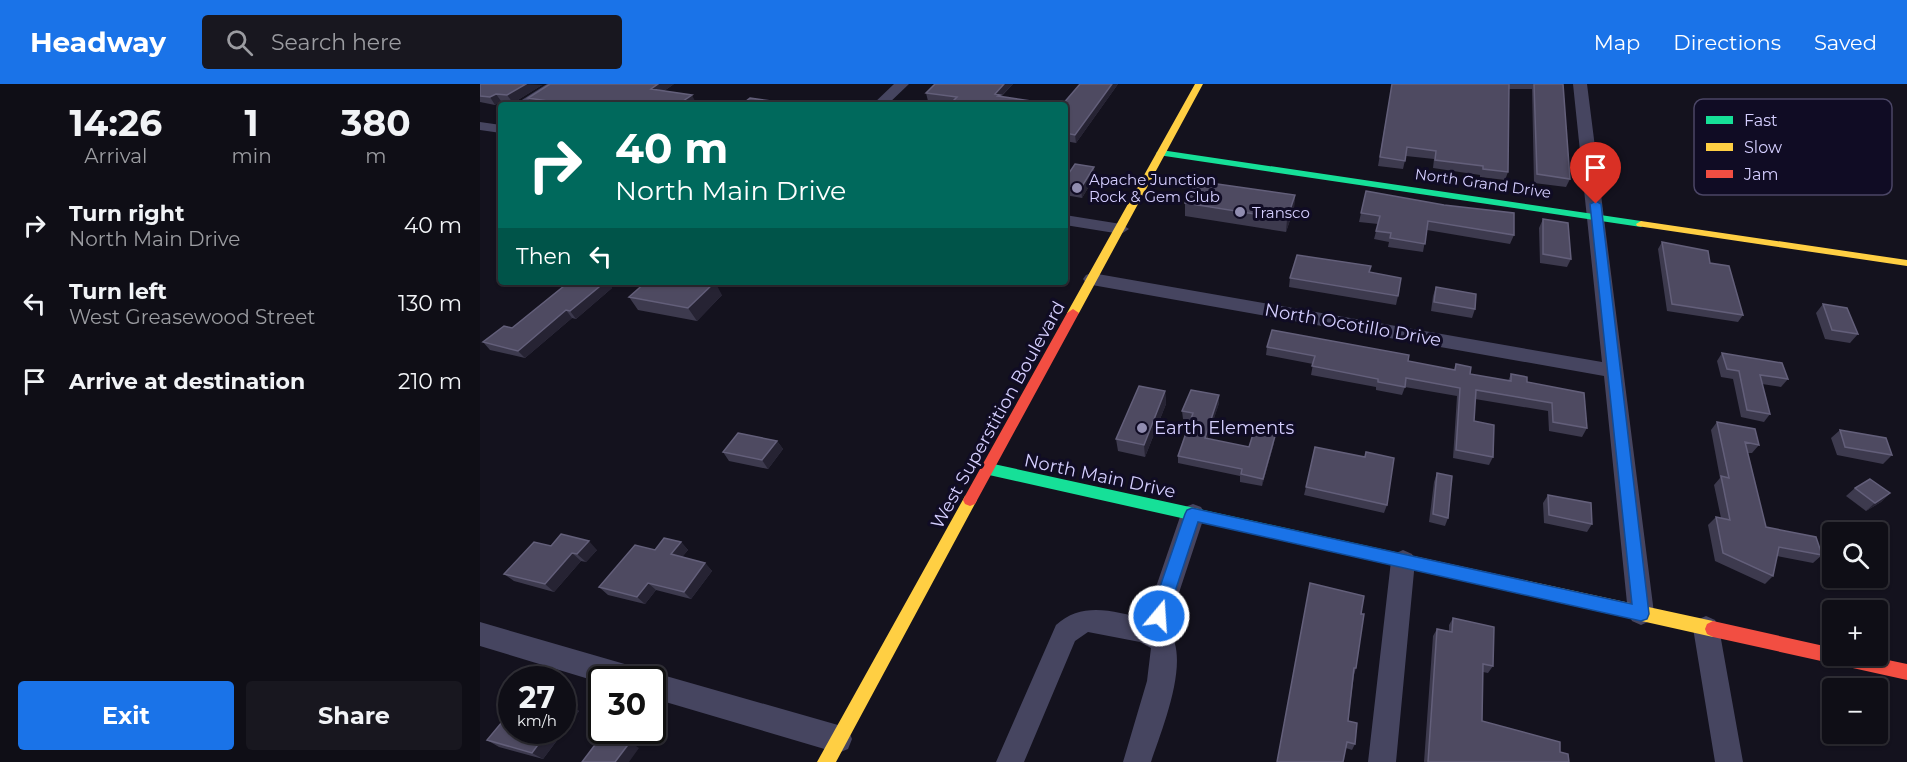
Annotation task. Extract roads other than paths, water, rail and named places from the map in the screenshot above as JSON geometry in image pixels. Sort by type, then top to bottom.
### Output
[{"type":"street","points":[[526,102],[556,84]]},
{"type":"street","points":[[882,102],[902,84]]},
{"type":"street","name":"West Superstition Boulevard","points":[[832,751],[1121,229],[1198,84]]},
{"type":"street","points":[[1580,84],[1641,614]]},
{"type":"street","points":[[482,126],[498,118]]},
{"type":"street","points":[[482,126],[498,129]]},
{"type":"street","name":"North Grand Drive","points":[[1161,153],[1907,263]]},
{"type":"street","points":[[1068,220],[1121,229]]},
{"type":"street","name":"North Ocotillo Drive","points":[[1092,279],[1613,371]]},
{"type":"street","name":"North Main Drive","points":[[989,469],[1907,672]]},
{"type":"street","points":[[1153,634],[1192,514]]},
{"type":"street","points":[[1382,762],[1403,561]]},
{"type":"street","points":[[1010,762],[1065,633],[1075,623],[1089,619],[1153,634],[1162,642],[1166,654],[1163,675],[1137,762]]},
{"type":"street","points":[[1706,628],[1729,762]]},
{"type":"street","points":[[480,634],[588,666]]},
{"type":"street","points":[[666,690],[832,751]]},
{"type":"place","name":"Apache Junction Rock & Gem Club","points":[[1077,188]]},
{"type":"place","name":"Transco","points":[[1240,212]]},
{"type":"place","name":"Earth Elements","points":[[1142,428]]}]
